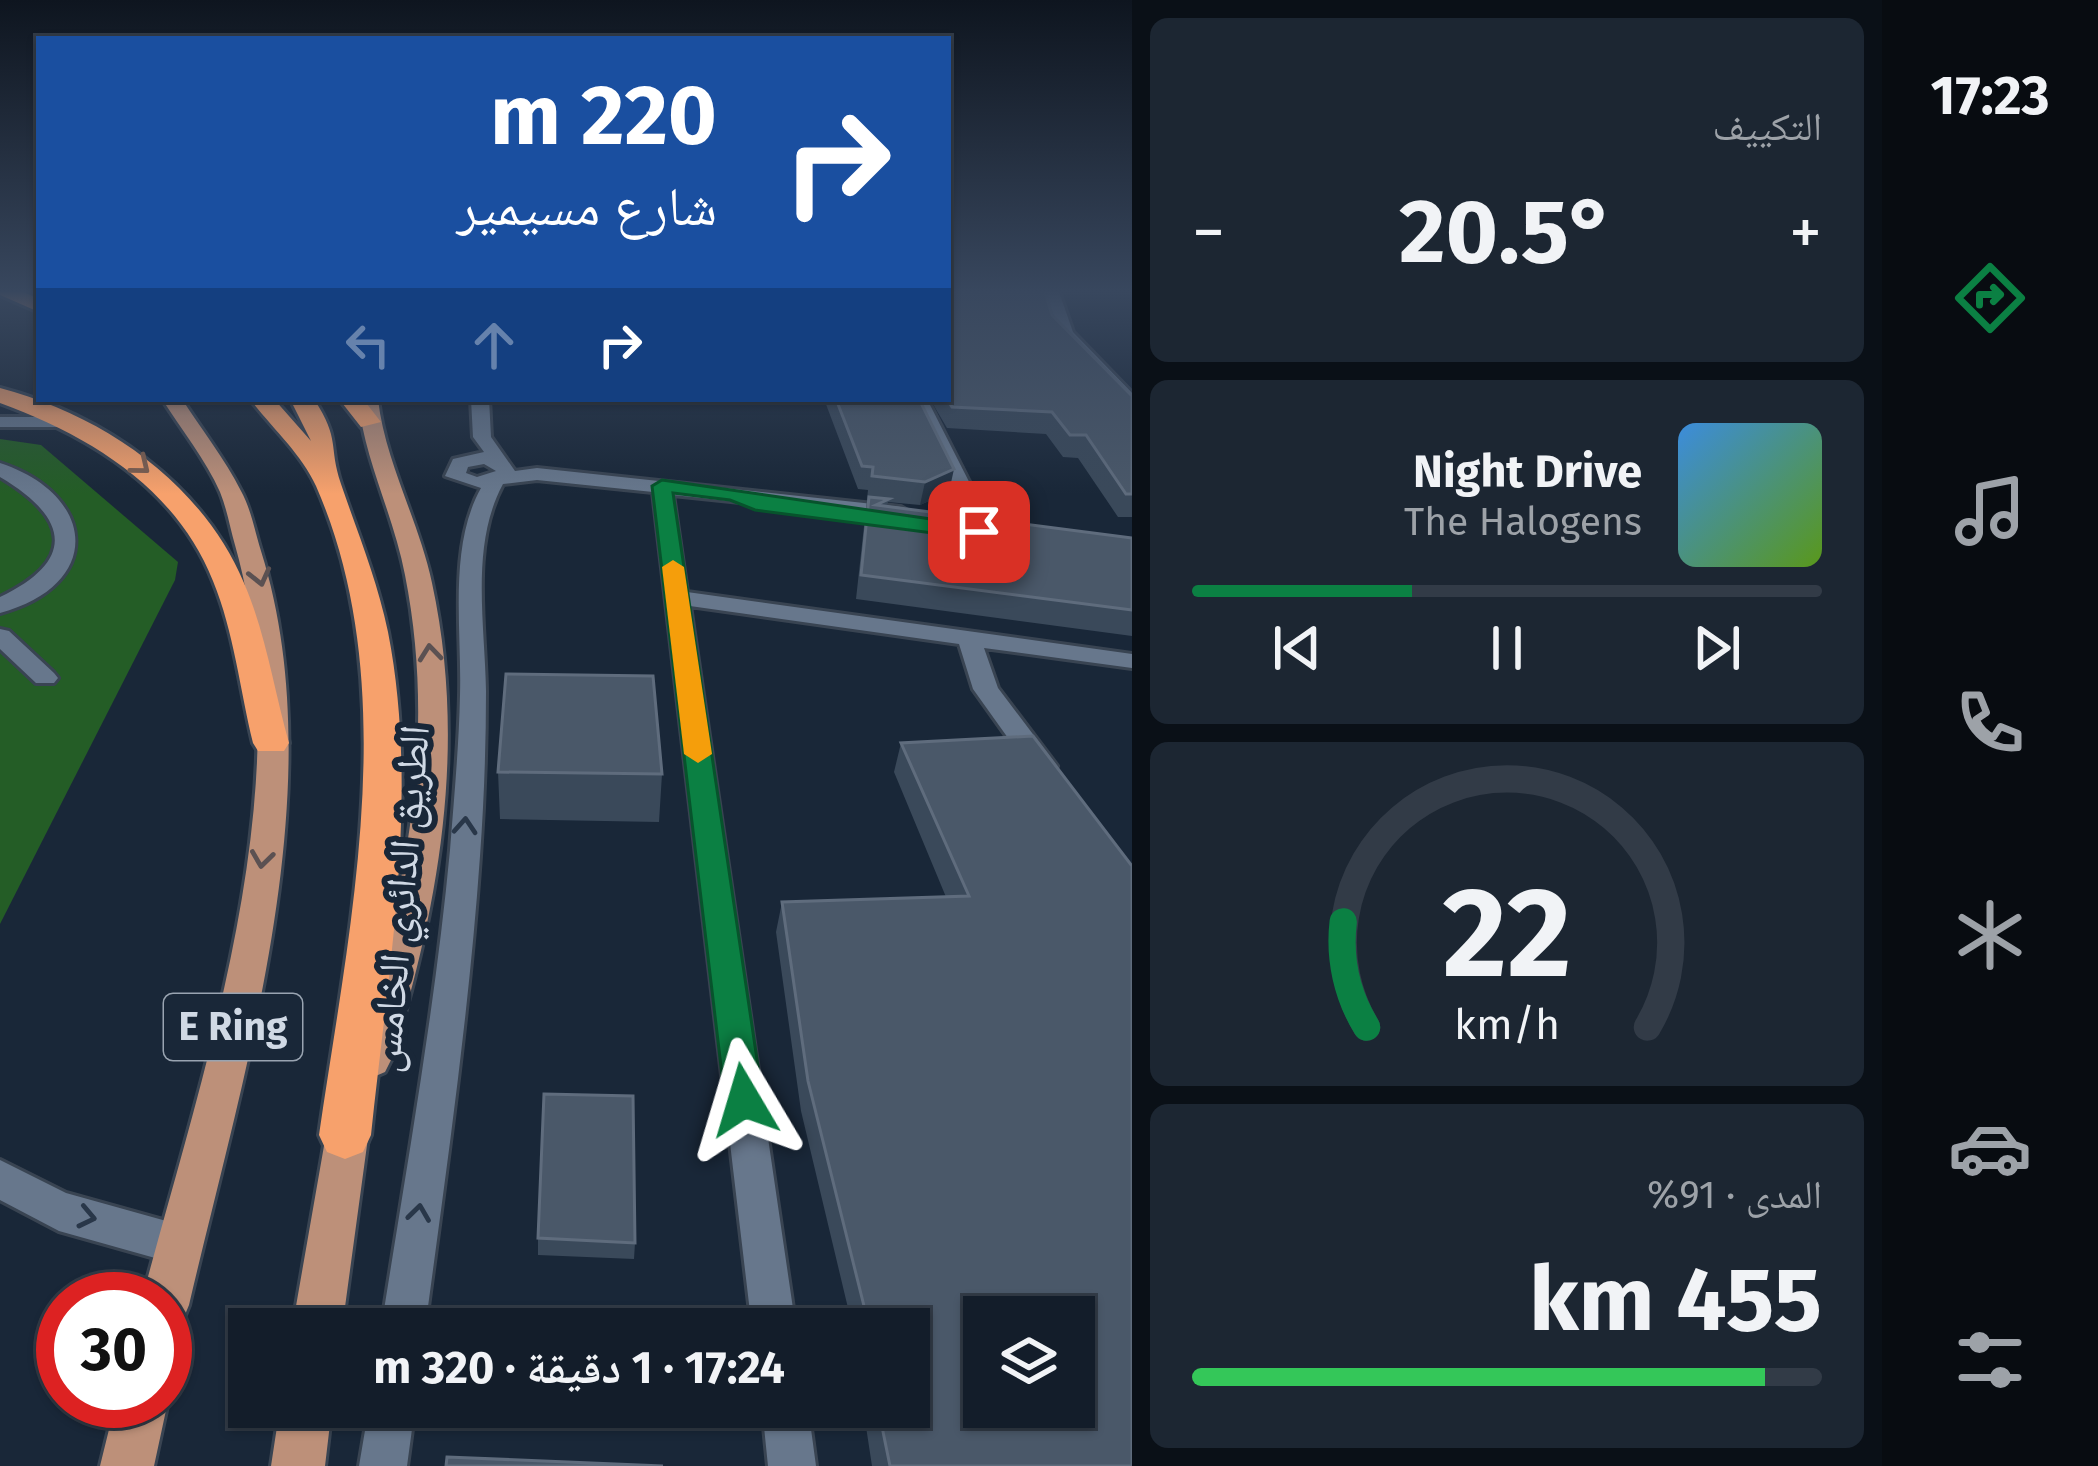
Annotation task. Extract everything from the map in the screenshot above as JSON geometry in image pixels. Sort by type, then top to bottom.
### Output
[{"type":"highway","points":[[0,395],[69,422],[117,448],[160,481],[219,561],[236,604],[271,742]]},
{"type":"highway","points":[[264,402],[326,480],[346,524],[361,580],[379,717],[373,881],[345,1136]]},
{"type":"highway","points":[[304,402],[323,432],[326,480]]},
{"type":"main road","name":"E Ring","points":[[173,1272],[243,982],[266,830],[271,742],[271,636],[249,536],[212,452],[174,402]]},
{"type":"main road","points":[[320,1308],[345,1136],[398,982],[422,874],[435,748],[426,620],[402,513],[363,407]]},
{"type":"main road","points":[[127,1466],[136,1428]]},
{"type":"main road","points":[[298,1466],[303,1428]]},
{"type":"street","points":[[1089,357],[1132,403]]},
{"type":"street","points":[[480,402],[482,437],[501,472]]},
{"type":"street","points":[[482,437],[467,460],[455,467],[455,476],[477,483],[501,472],[537,474],[972,525],[919,402]]},
{"type":"street","points":[[0,422],[69,422]]},
{"type":"street","points":[[0,469],[40,489],[70,539],[68,557],[53,578],[0,606]]},
{"type":"street","name":"الطريق الدائري الخامس","points":[[406,1308],[454,970],[472,732],[478,522],[501,472]]},
{"type":"street","points":[[662,486],[771,1308]]},
{"type":"street","points":[[734,494],[755,504],[912,524]]},
{"type":"street","points":[[677,597],[1132,661]]},
{"type":"street","points":[[0,636],[45,678]]},
{"type":"street","points":[[969,638],[986,689],[1066,796]]},
{"type":"street","points":[[0,1179],[59,1211],[179,1244]]},
{"type":"street","points":[[383,1466],[389,1428]]},
{"type":"street","points":[[787,1428],[792,1466]]},
{"type":"green space","points":[[0,439],[41,445],[178,562],[175,580],[0,924]]},
{"type":"building","points":[[951,357],[1094,357],[1132,396],[1132,494],[1126,494],[1086,435],[1070,435],[1052,412],[952,407]]},
{"type":"building","points":[[837,402],[920,402],[954,469],[925,482],[872,476],[873,467],[862,466]]},
{"type":"building","points":[[869,497],[889,499],[876,505],[1132,538],[1132,610],[861,575]]},
{"type":"building","points":[[506,674],[653,676],[662,774],[498,772]]},
{"type":"building","points":[[1033,736],[1132,866],[1132,1466],[890,1466],[882,1428],[930,1428],[930,1308],[865,1308],[808,1081],[782,902],[969,896],[901,743]]},
{"type":"building","points":[[544,1094],[633,1096],[635,1243],[538,1238]]},
{"type":"building","points":[[447,1457],[663,1466],[446,1466]]},
{"type":"slow traffic","points":[[673,567],[698,754]]},
{"type":"route","points":[[744,1100],[662,486],[734,494],[755,504],[979,532]]}]
